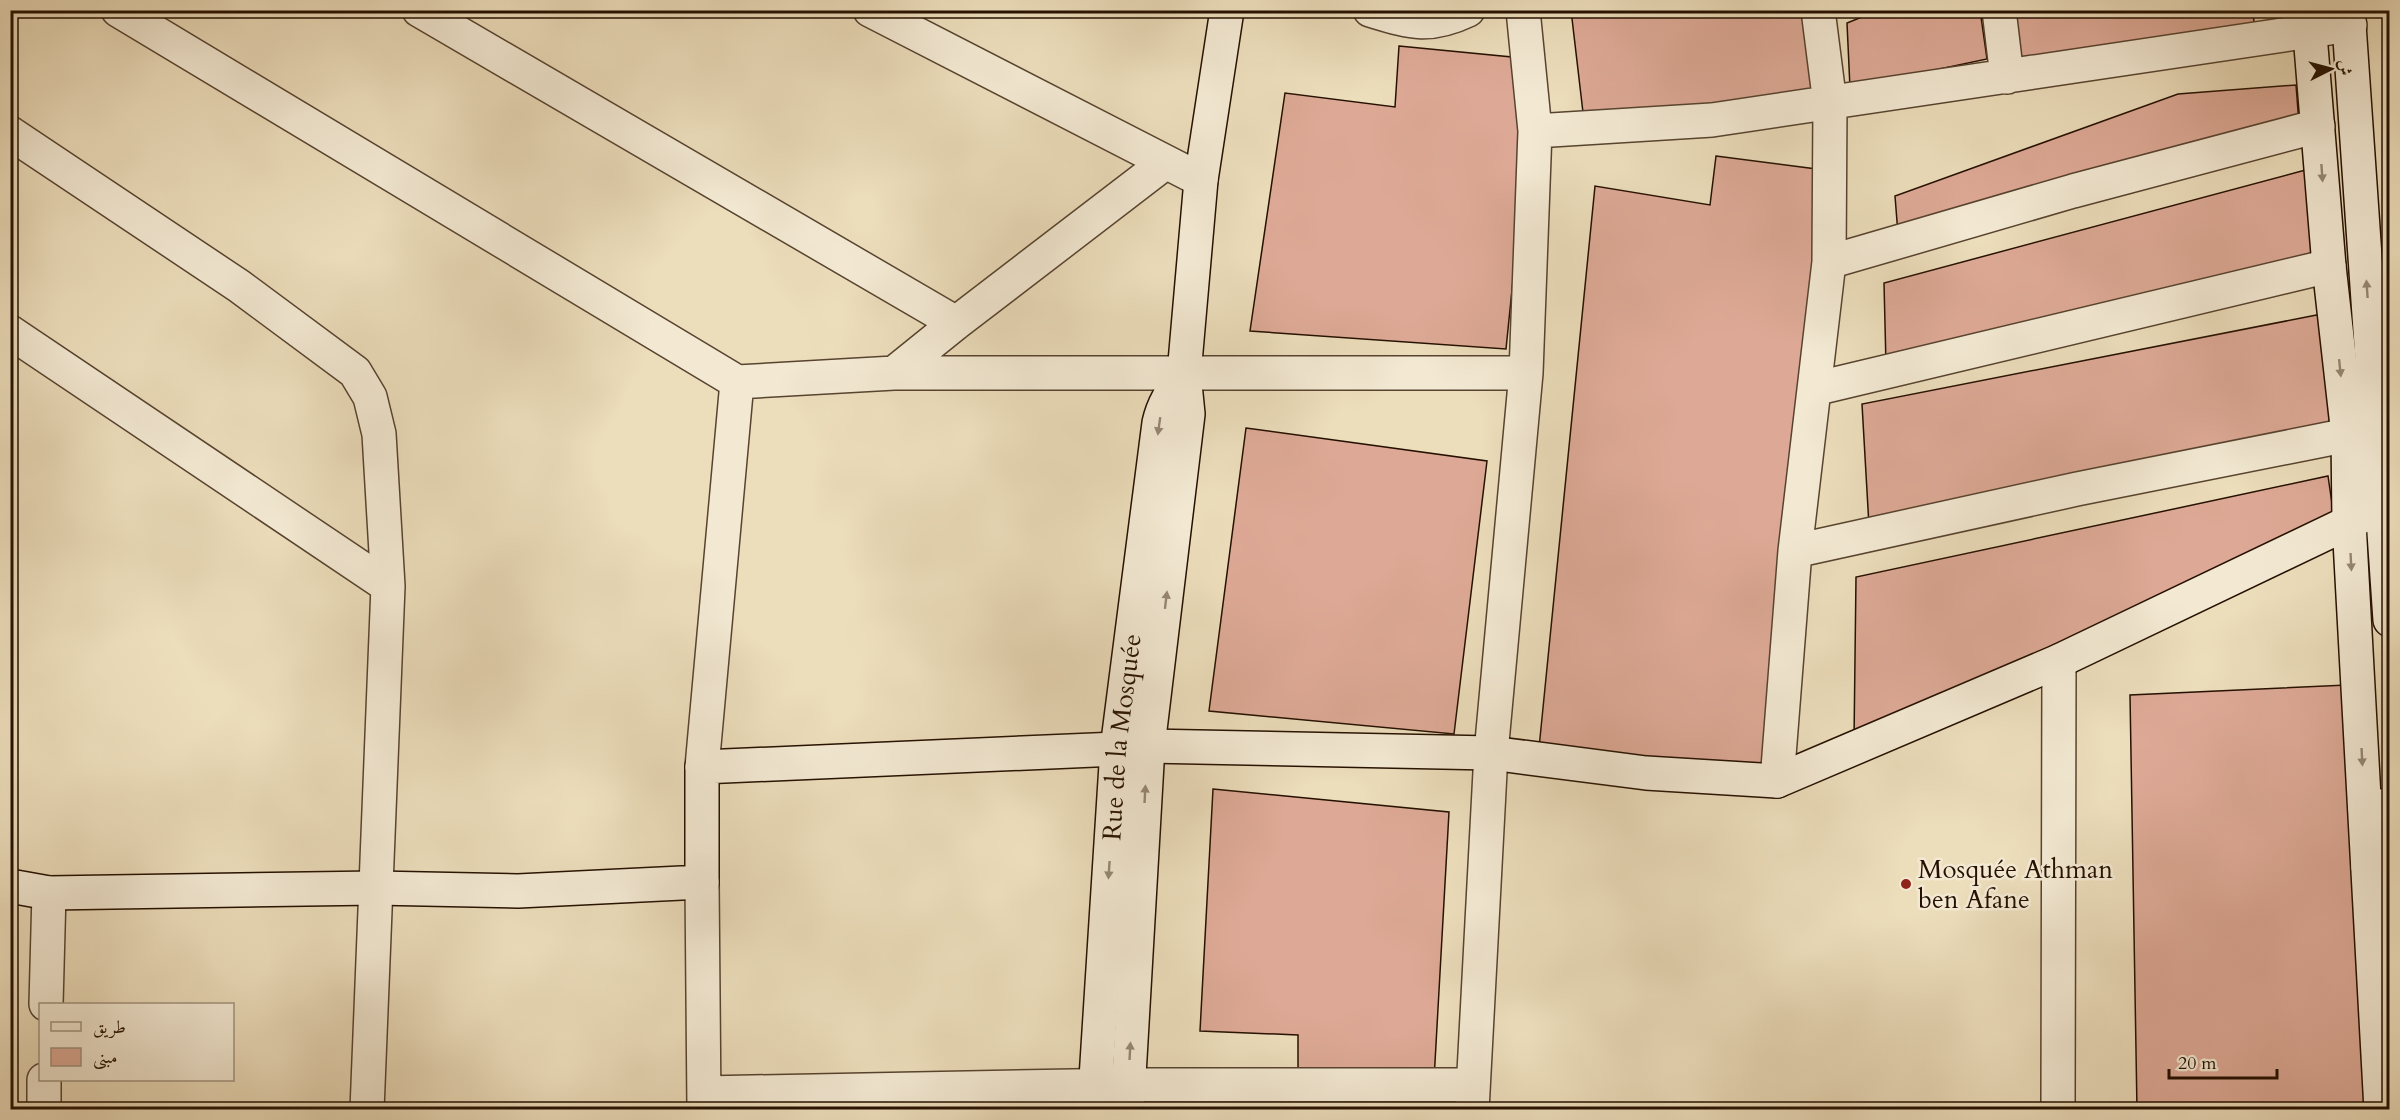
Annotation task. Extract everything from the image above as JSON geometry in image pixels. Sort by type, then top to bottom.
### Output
[{"type":"street","points":[[118,10],[737,381],[894,373],[1526,373]]},
{"type":"street","points":[[419,10],[956,323]]},
{"type":"street","points":[[870,10],[1201,180]]},
{"type":"street","points":[[1184,374],[1201,180],[1227,10]]},
{"type":"street","points":[[1370,10],[1414,23],[1434,22],[1468,10]]},
{"type":"street","points":[[737,381],[702,767],[704,1102],[1128,1097],[1472,1097],[1491,753],[1526,373],[1535,131],[1523,10]]},
{"type":"street","points":[[1777,781],[1796,551],[1829,262],[1830,104],[1818,10]]},
{"type":"street","points":[[1999,10],[2007,77]]},
{"type":"street","points":[[1535,131],[1712,120],[1830,104],[2007,77],[2309,21],[2349,18],[2390,620]]},
{"type":"street","points":[[2309,21],[2329,266],[2348,435],[2349,522],[2377,806],[2381,1110]]},
{"type":"street","points":[[1829,262],[2073,191],[2318,126]]},
{"type":"street","points":[[10,134],[239,286],[355,372],[370,397],[379,434],[388,586],[367,1110]]},
{"type":"street","points":[[894,373],[1166,162]]},
{"type":"street","points":[[1814,389],[2329,266]]},
{"type":"street","points":[[10,332],[388,586]]},
{"type":"street","name":"Rue de la Mosquée","points":[[1094,1098],[1132,747],[1159,423],[1169,395],[1184,374]]},
{"type":"street","points":[[1796,551],[2077,489],[2348,435]]},
{"type":"street","points":[[702,767],[1132,747],[1491,753],[1646,773],[1777,781],[2059,661],[2381,507]]},
{"type":"street","points":[[2058,1110],[2059,661]]},
{"type":"street","points":[[1128,1097],[1132,747]]},
{"type":"street","points":[[10,886],[49,893],[376,888],[518,891],[702,882]]},
{"type":"street","points":[[46,1003],[49,893]]},
{"type":"street","points":[[44,1081],[44,1110]]},
{"type":"building","points":[[1571,10],[1810,10],[1822,92],[1584,121]]},
{"type":"building","points":[[1879,10],[1980,10],[1987,59],[1850,88],[1847,23]]},
{"type":"building","points":[[2006,10],[2252,10],[2255,26],[2012,64]]},
{"type":"building","points":[[1399,46],[1522,58],[1524,171],[1506,349],[1250,331],[1285,93],[1395,107]]},
{"type":"building","points":[[2296,85],[2299,124],[1898,234],[1895,196],[2178,94]]},
{"type":"building","points":[[1716,156],[1824,170],[1771,772],[1539,748],[1595,186],[1710,205]]},
{"type":"building","points":[[2313,168],[2321,262],[1886,365],[1884,283]]},
{"type":"building","points":[[2327,313],[2332,433],[1869,526],[1862,404]]},
{"type":"building","points":[[1246,428],[1487,461],[1454,734],[1209,711]]},
{"type":"building","points":[[2328,476],[2335,524],[1854,740],[1856,577]]},
{"type":"building","points":[[2347,685],[2370,1110],[2137,1110],[2130,695]]},
{"type":"building","points":[[1213,789],[1449,812],[1434,1080],[1298,1078],[1298,1035],[1200,1031]]},
{"type":"place","name":"Mosquée Athman ben Afane","points":[[1906,884]]}]
